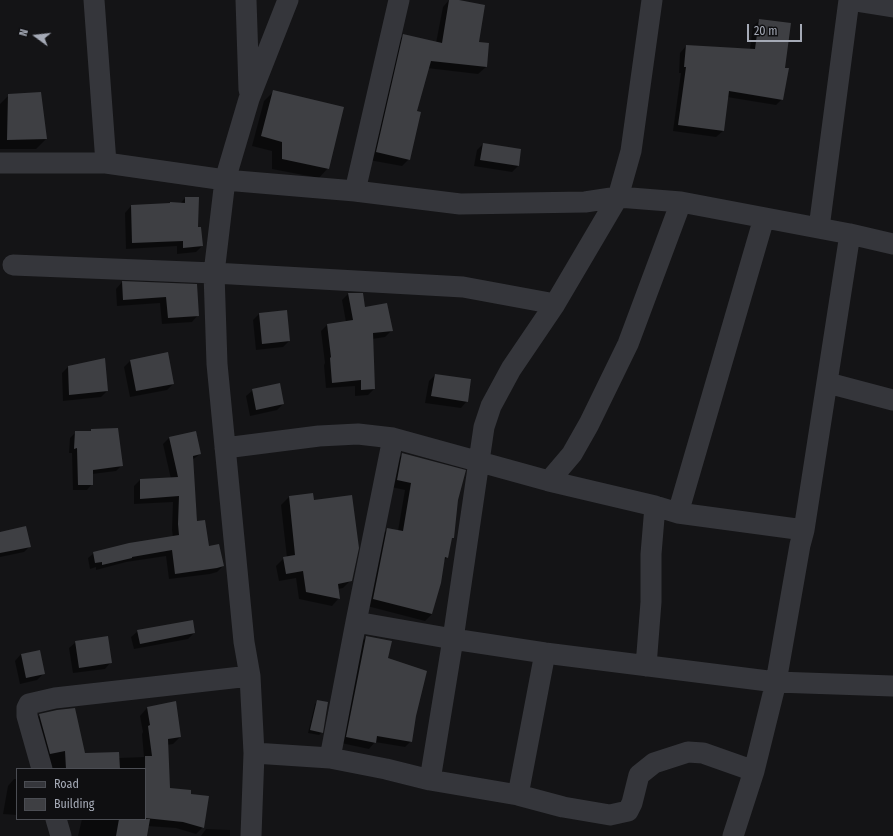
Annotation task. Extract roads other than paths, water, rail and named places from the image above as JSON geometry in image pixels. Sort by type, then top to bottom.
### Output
[{"type":"street","points":[[94,0],[106,163]]},
{"type":"street","points":[[246,0],[249,99]]},
{"type":"street","points":[[251,836],[254,753],[250,676],[244,635],[217,364],[214,273],[225,180],[249,99],[288,0]]},
{"type":"street","points":[[355,191],[399,0]]},
{"type":"street","points":[[430,780],[453,639],[484,428],[491,406],[511,369],[555,304],[618,197],[631,151],[652,0]]},
{"type":"street","points":[[819,228],[849,0],[893,7]]},
{"type":"street","points":[[0,163],[106,163],[225,180],[355,191],[460,204],[585,202],[618,197],[681,202],[850,234],[893,244]]},
{"type":"street","points":[[549,481],[572,454],[590,424],[628,344],[681,202]]},
{"type":"street","points":[[678,513],[764,218]]},
{"type":"street","points":[[733,836],[754,771],[776,682],[800,545],[804,530],[850,234]]},
{"type":"street","points":[[13,266],[214,273],[464,287],[555,304]]},
{"type":"street","points":[[828,383],[893,400]]},
{"type":"street","points":[[225,448],[319,436],[358,434],[394,438],[549,481],[655,506],[678,513],[804,530]]},
{"type":"street","points":[[330,758],[394,438]]},
{"type":"street","points":[[646,666],[651,602],[651,554],[655,506]]},
{"type":"street","points":[[356,622],[545,654],[776,682],[893,686]]},
{"type":"street","points":[[518,795],[545,654]]},
{"type":"street","points":[[42,768],[27,716],[27,708],[30,704],[55,698],[250,676]]},
{"type":"street","points":[[254,753],[330,758],[386,769],[430,780],[518,795],[563,807],[610,815],[628,811],[632,803],[639,775],[654,763],[688,752],[702,753],[754,771]]},
{"type":"street","points":[[56,820],[61,836]]}]
